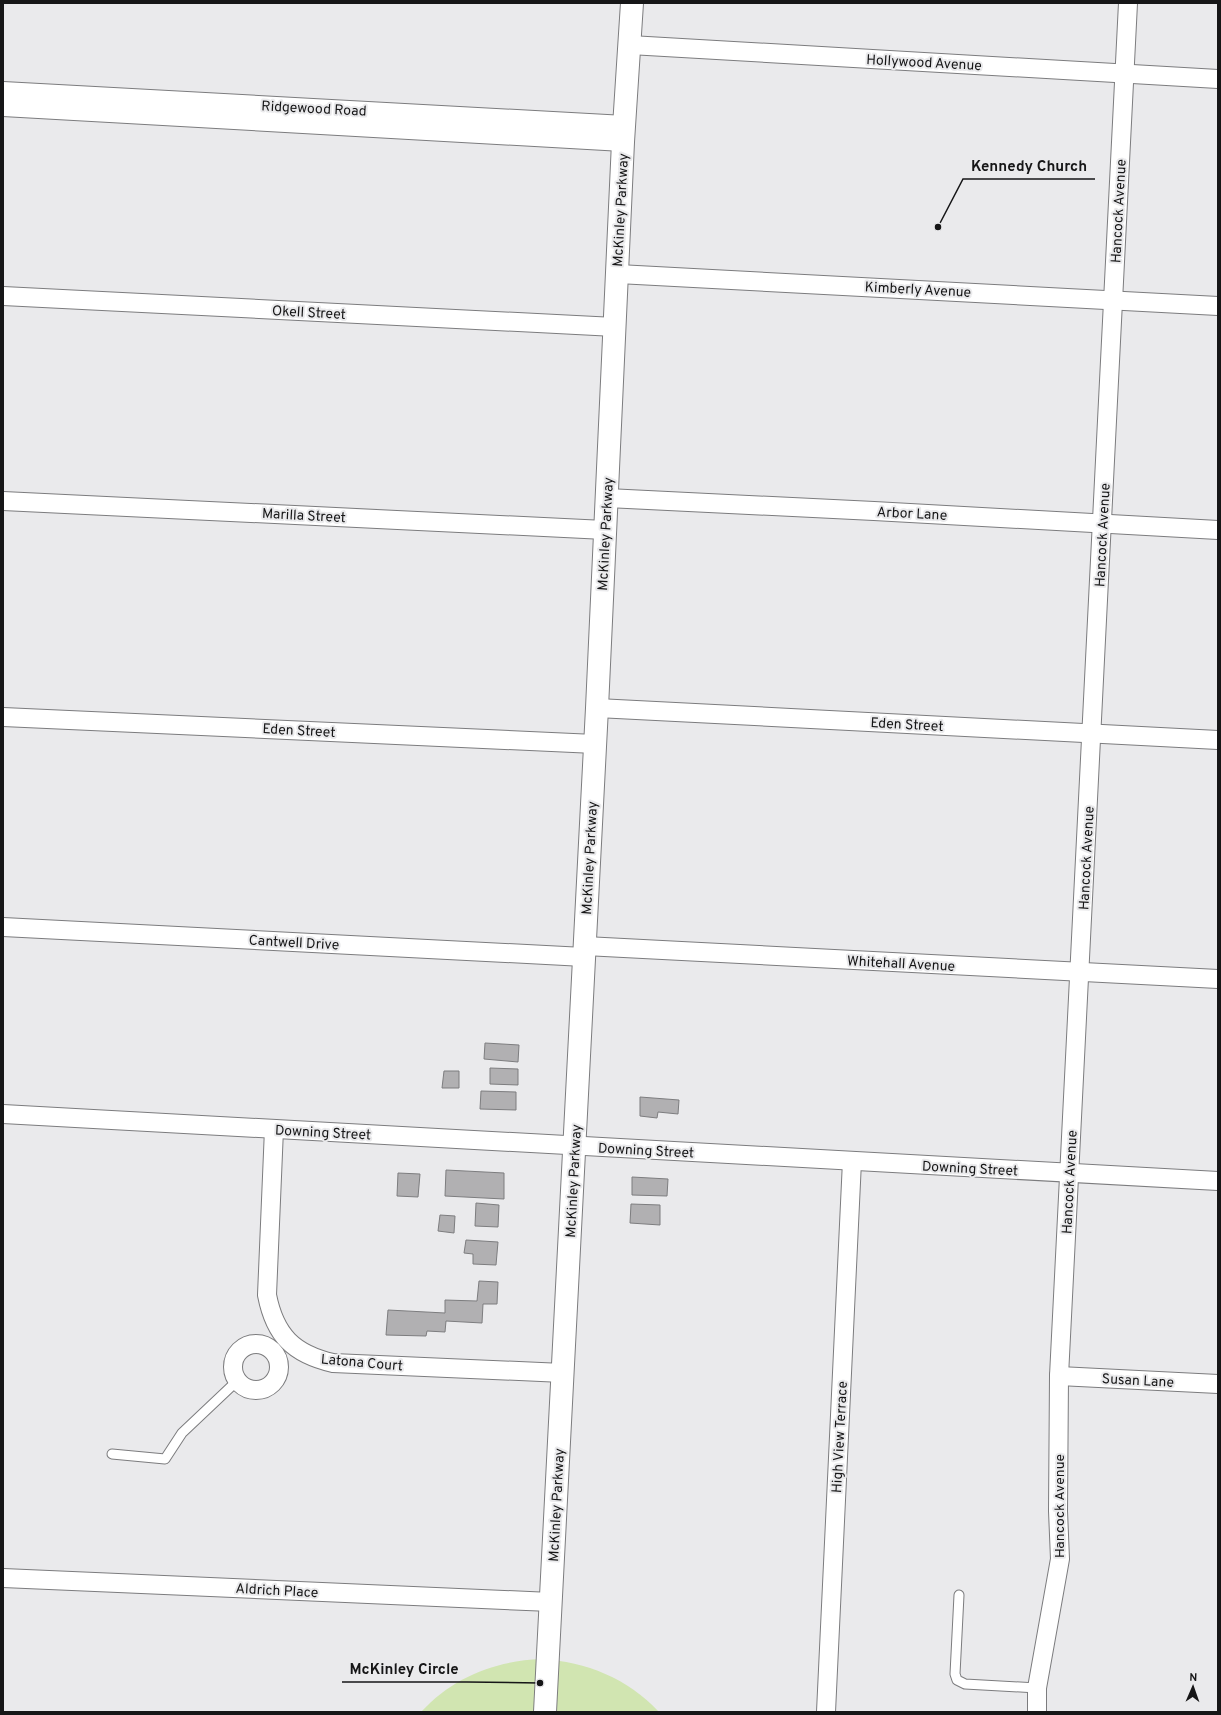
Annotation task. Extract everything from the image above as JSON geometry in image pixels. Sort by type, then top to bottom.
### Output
[{"type":"street","name":"McKinley Parkway","points":[[545,1712],[597,708],[624,134],[632,3]]},
{"type":"street","name":"Hancock Avenue","points":[[1037,1712],[1037,1688],[1060,1559],[1058,1511],[1059,1376],[1128,3]]},
{"type":"street","name":"Hollywood Avenue","points":[[630,45],[1218,79]]},
{"type":"street","name":"Ridgewood Road","points":[[3,91],[147,107]]},
{"type":"street","name":"Ridgewood Road","points":[[3,107],[147,107],[624,134]]},
{"type":"street","name":"Kimberly Avenue","points":[[618,274],[1218,306]]},
{"type":"street","name":"Okell Street","points":[[3,296],[615,327]]},
{"type":"street","name":"Arbor Lane","points":[[607,498],[1218,530]]},
{"type":"street","name":"Marilla Street","points":[[3,501],[605,530]]},
{"type":"street","name":"Eden Street","points":[[597,708],[1218,740]]},
{"type":"street","name":"Eden Street","points":[[3,717],[595,744]]},
{"type":"street","name":"Cantwell Drive","points":[[3,927],[584,952]]},
{"type":"street","name":"Whitehall Avenue","points":[[584,952],[1218,979]]},
{"type":"street","name":"Downing Street","points":[[3,1114],[1218,1181]]},
{"type":"street","name":"Latona Court","points":[[274,1129],[267,1295],[270,1311],[286,1340],[299,1350],[315,1358],[333,1363],[563,1373]]},
{"type":"street","name":"High View Terrace","points":[[826,1712],[852,1161]]},
{"type":"street","points":[[271,1350],[286,1340]]},
{"type":"street","points":[[253,1344],[261,1345],[271,1350],[277,1358],[279,1366],[276,1378],[270,1386],[253,1390],[242,1386],[237,1381],[233,1372],[233,1364],[235,1357],[240,1350],[253,1344]]},
{"type":"street","name":"Susan Lane","points":[[1059,1376],[1218,1384]]},
{"type":"street","name":"Aldrich Place","points":[[3,1578],[551,1602]]},
{"type":"lane","points":[[112,1454],[165,1459],[182,1433],[237,1381]]},
{"type":"lane","points":[[960,1595],[955,1674],[957,1680],[964,1684],[1037,1688]]},
{"type":"green space","points":[[541,1659],[574,1664],[605,1674],[634,1690],[659,1712],[421,1712],[447,1689],[476,1673],[507,1663]]},
{"type":"building","points":[[485,1043],[519,1045],[518,1062],[484,1059]]},
{"type":"building","points":[[490,1068],[518,1069],[518,1085],[490,1084]]},
{"type":"building","points":[[444,1071],[459,1071],[459,1088],[442,1088]]},
{"type":"building","points":[[481,1091],[516,1092],[516,1110],[480,1109]]},
{"type":"building","points":[[640,1097],[679,1100],[678,1114],[658,1112],[657,1118],[640,1116]]},
{"type":"building","points":[[446,1170],[504,1173],[504,1199],[445,1196]]},
{"type":"building","points":[[398,1173],[420,1174],[418,1197],[397,1196]]},
{"type":"building","points":[[632,1177],[668,1179],[667,1196],[632,1195]]},
{"type":"building","points":[[476,1203],[499,1205],[498,1227],[475,1226]]},
{"type":"building","points":[[631,1204],[660,1205],[660,1225],[630,1223]]},
{"type":"building","points":[[440,1215],[455,1216],[454,1233],[438,1231]]},
{"type":"building","points":[[466,1240],[498,1242],[496,1265],[473,1264],[473,1254],[464,1253]]},
{"type":"building","points":[[479,1281],[498,1282],[497,1304],[483,1304],[482,1323],[446,1321],[445,1332],[427,1331],[426,1336],[386,1335],[388,1310],[445,1313],[445,1300],[477,1301]]},
{"type":"place","name":"Kennedy Church","points":[[938,227]]},
{"type":"place","name":"McKinley Circle","points":[[540,1683]]}]
